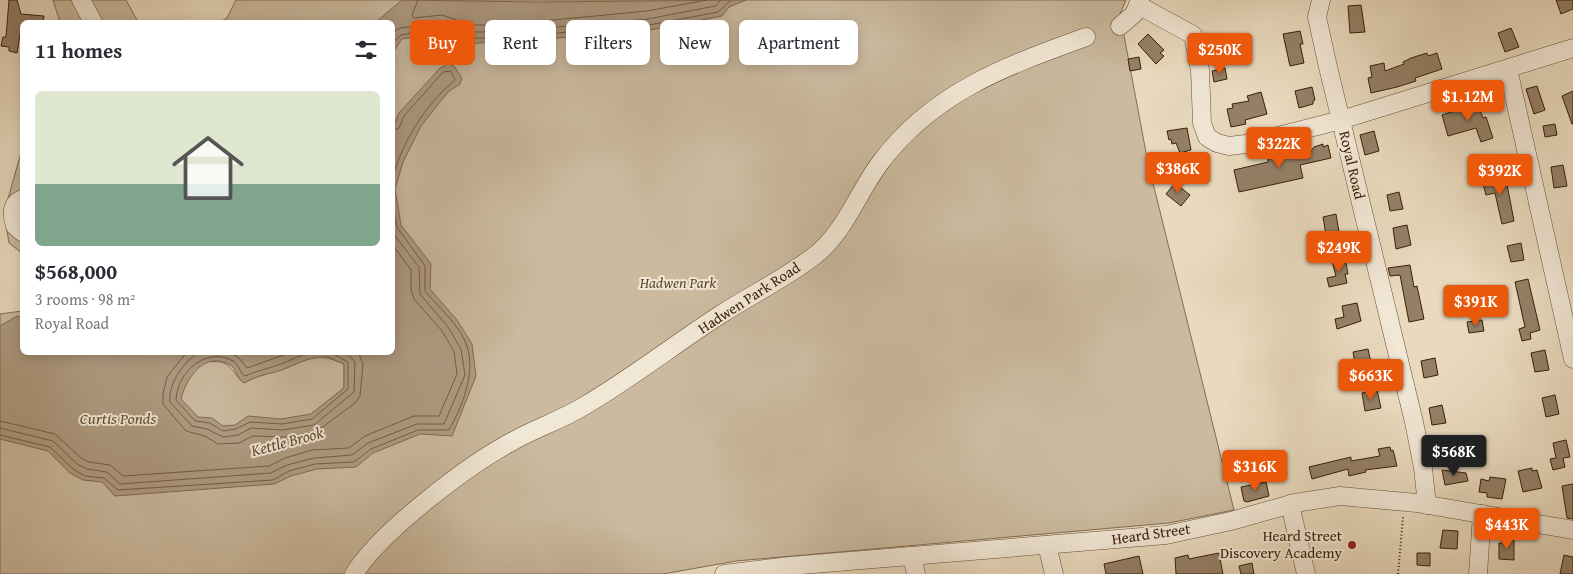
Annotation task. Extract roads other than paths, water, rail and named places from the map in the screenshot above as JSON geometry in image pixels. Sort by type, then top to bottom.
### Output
[{"type":"street","points":[[81,0],[92,20]]},
{"type":"street","name":"Royal Road","points":[[1321,0],[1318,17],[1414,422],[1423,468],[1427,505]]},
{"type":"street","points":[[1120,26],[1134,14],[1139,2],[1193,35],[1200,70],[1202,123],[1210,139],[1229,146],[1246,144],[1342,120],[1573,48]]},
{"type":"street","name":"Hadwen Park Road","points":[[354,574],[360,564],[384,539],[480,460],[514,440],[582,408],[722,314],[813,257],[832,241],[866,182],[904,134],[957,92],[1022,60],[1086,37]]},
{"type":"street","points":[[1508,69],[1573,359]]},
{"type":"street","points":[[20,200],[15,204],[13,218],[15,226],[20,230]]},
{"type":"street","name":"Heard Street","points":[[724,574],[789,570],[912,556],[1166,535],[1231,522],[1290,504],[1340,496],[1427,505],[1573,530]]},
{"type":"street","points":[[1290,504],[1306,574]]},
{"type":"street","points":[[1478,574],[1482,514]]},
{"type":"street","points":[[1047,545],[1054,574]]},
{"type":"street","points":[[912,556],[916,574]]},
{"type":"water","points":[[402,0],[538,2],[746,0],[729,7],[722,16],[701,20],[660,20],[660,28],[650,30],[650,20],[566,20],[566,37],[556,38],[556,20],[485,20],[485,43],[475,43],[475,20],[410,20],[410,38],[402,39],[395,49],[395,20],[378,20]]},
{"type":"water","name":"Curtis Ponds","points":[[446,65],[454,66],[462,78],[460,84],[448,92],[421,126],[403,162],[395,189],[395,123],[399,113],[440,68]]},
{"type":"water","name":"Curtis Ponds","points":[[395,189],[401,225],[431,264],[430,289],[457,320],[472,344],[476,376],[452,436],[420,434],[373,453],[356,467],[317,469],[291,476],[274,484],[115,496],[102,482],[83,480],[70,473],[48,451],[0,439],[0,326],[17,316],[20,317],[20,355],[395,355]],"holes":[[[328,357],[344,364],[344,388],[311,414],[281,419],[248,416],[235,425],[223,426],[212,418],[198,417],[181,399],[192,375],[198,368],[212,361],[221,361],[230,365],[244,383],[258,376],[282,370],[314,358]]]},
{"type":"place","name":"Heard Street Discovery Academy","points":[[1352,545]]},
{"type":"park label","name":"Hadwen Park","points":[[678,283]]},
{"type":"water label","name":"Kettle Brook","points":[[287,441]]}]
